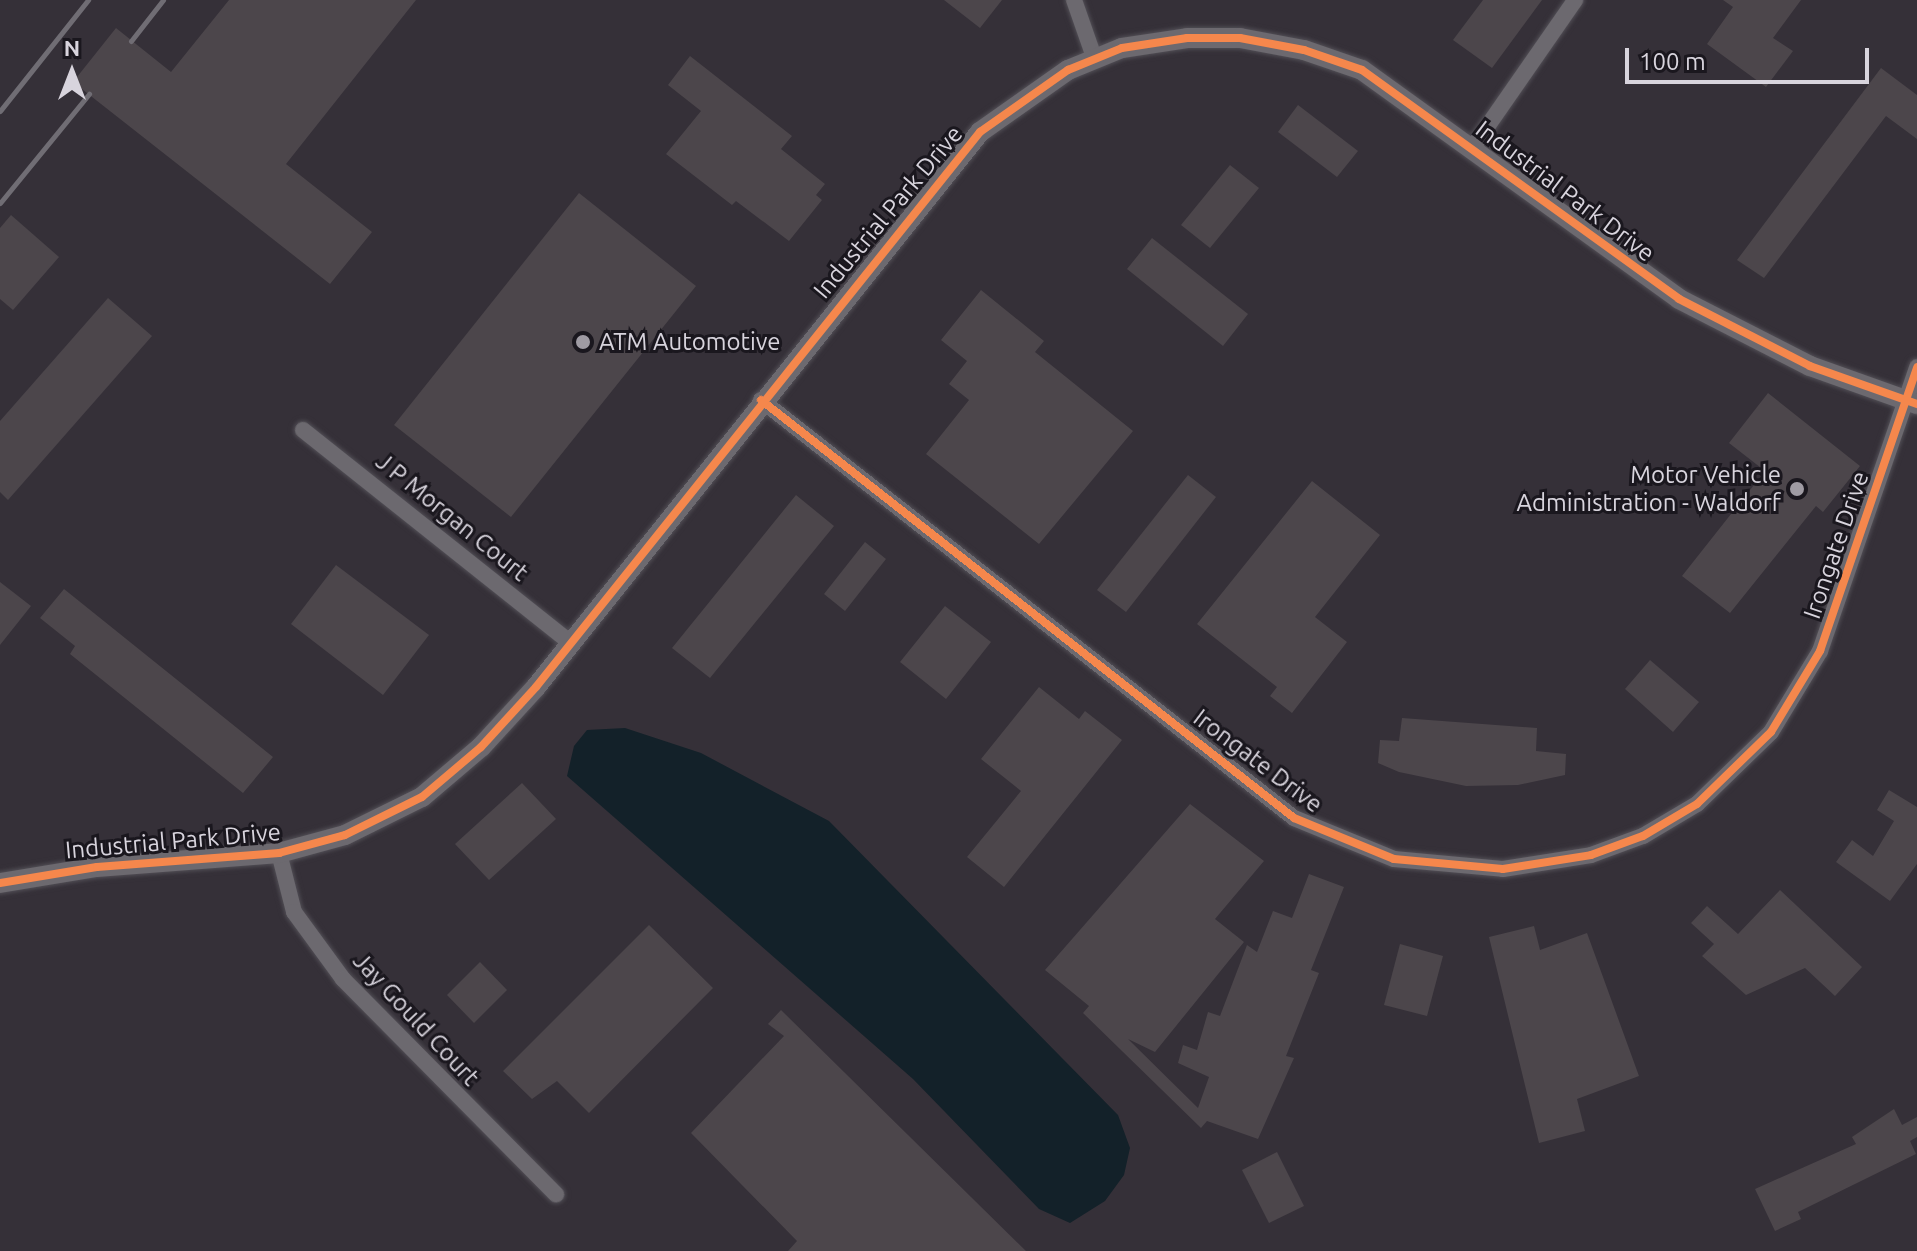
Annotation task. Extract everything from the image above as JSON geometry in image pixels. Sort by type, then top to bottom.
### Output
[{"type":"street","points":[[1074,0],[1094,57]]},
{"type":"street","points":[[1473,147],[1575,0]]},
{"type":"street","name":"Industrial Park Drive","points":[[0,883],[97,867],[279,853],[345,835],[422,797],[481,747],[571,643],[761,400],[980,132],[1035,89],[1094,57],[1187,38],[1240,38],[1304,50],[1390,86],[1596,243],[1679,299],[1810,366],[1912,403]]},
{"type":"street","name":"Irongate Drive","points":[[761,400],[1294,818],[1394,859],[1503,869],[1591,855],[1643,836],[1697,804],[1771,732],[1820,651],[1912,403],[1917,367]]},
{"type":"street","name":"J P Morgan Court","points":[[303,430],[571,643]]},
{"type":"street","name":"Jay Gould Court","points":[[279,853],[294,912],[336,969],[433,1074],[556,1194]]},
{"type":"shaded area","points":[[625,728],[701,753],[829,821],[1118,1115],[1130,1148],[1124,1175],[1105,1201],[1070,1223],[1039,1209],[913,1079],[567,776],[574,746],[587,730]]},
{"type":"building","points":[[229,0],[416,0],[286,164],[372,232],[330,284],[73,82],[116,28],[171,72]]},
{"type":"building","points":[[944,0],[1002,0],[980,28]]},
{"type":"building","points":[[1483,0],[1542,0],[1492,68],[1453,40]]},
{"type":"building","points":[[1723,0],[1801,0],[1773,38],[1793,51],[1766,87],[1707,44],[1733,7]]},
{"type":"building","points":[[690,56],[792,136],[781,149],[825,184],[816,195],[822,200],[789,241],[736,201],[732,205],[666,154],[701,111],[668,85]]},
{"type":"building","points":[[1881,68],[1917,95],[1917,139],[1886,116],[1764,278],[1737,260]]},
{"type":"building","points":[[1298,105],[1358,151],[1337,177],[1278,132]]},
{"type":"building","points":[[1230,165],[1259,188],[1210,248],[1181,225]]},
{"type":"building","points":[[579,193],[696,286],[511,517],[394,425]]},
{"type":"building","points":[[11,215],[59,257],[13,310],[0,299],[0,228]]},
{"type":"building","points":[[1152,238],[1248,314],[1223,346],[1127,269]]},
{"type":"building","points":[[981,290],[1044,341],[1035,352],[1133,431],[1039,544],[926,454],[969,400],[949,384],[967,361],[941,340]]},
{"type":"building","points":[[108,298],[152,336],[8,500],[0,492],[0,421]]},
{"type":"building","name":"Motor Vehicle Administration - Waldorf","points":[[1768,393],[1860,466],[1823,512],[1816,506],[1730,613],[1682,576],[1765,471],[1729,443]]},
{"type":"building","points":[[1188,475],[1216,497],[1126,612],[1097,590]]},
{"type":"building","points":[[1312,481],[1380,535],[1315,617],[1347,642],[1292,713],[1270,696],[1277,687],[1197,624]]},
{"type":"building","points":[[796,495],[834,526],[710,678],[672,648]]},
{"type":"building","points":[[865,542],[886,559],[845,611],[824,594]]},
{"type":"building","points":[[336,565],[429,635],[383,695],[291,624]]},
{"type":"building","points":[[0,582],[31,606],[0,645]]},
{"type":"building","points":[[64,589],[273,757],[243,793],[70,654],[75,646],[40,618]]},
{"type":"building","points":[[945,606],[991,642],[946,699],[900,662]]},
{"type":"building","points":[[1650,660],[1699,702],[1673,732],[1625,689]]},
{"type":"building","points":[[1039,687],[1079,719],[1085,711],[1122,740],[1004,887],[967,857],[1021,791],[981,759]]},
{"type":"building","points":[[1402,718],[1537,728],[1536,751],[1566,754],[1565,775],[1518,785],[1466,786],[1399,772],[1378,763],[1380,740],[1399,741]]},
{"type":"building","points":[[522,783],[556,819],[489,880],[455,844]]},
{"type":"building","points":[[1889,790],[1917,807],[1917,864],[1890,901],[1836,862],[1852,840],[1873,856],[1894,821],[1877,810]]},
{"type":"building","points":[[1190,804],[1264,861],[1215,919],[1244,942],[1155,1052],[1128,1039],[1198,1108],[1209,1077],[1178,1063],[1183,1045],[1197,1050],[1208,1012],[1220,1016],[1247,945],[1257,952],[1273,911],[1292,918],[1309,874],[1344,887],[1311,970],[1319,973],[1286,1056],[1294,1058],[1258,1139],[1207,1121],[1201,1128],[1083,1013],[1089,1006],[1045,970]]},
{"type":"building","points":[[1780,890],[1862,967],[1835,996],[1805,968],[1746,995],[1702,956],[1714,944],[1691,923],[1707,906],[1738,934]]},
{"type":"building","points":[[649,925],[713,988],[589,1113],[557,1081],[532,1099],[503,1071]]},
{"type":"building","points":[[1534,926],[1540,950],[1587,933],[1639,1076],[1577,1099],[1585,1131],[1539,1143],[1489,937]]},
{"type":"building","points":[[1400,944],[1443,956],[1427,1016],[1384,1005]]},
{"type":"building","points":[[480,962],[507,990],[474,1023],[447,995]]},
{"type":"building","points":[[781,1010],[1026,1251],[788,1251],[797,1241],[691,1133],[784,1036],[768,1024]]},
{"type":"building","points":[[1894,1109],[1902,1125],[1917,1117],[1917,1137],[1910,1141],[1916,1154],[1798,1212],[1801,1219],[1775,1231],[1755,1189],[1856,1144],[1852,1137]]},
{"type":"building","points":[[1277,1152],[1304,1206],[1269,1223],[1242,1170]]},
{"type":"railway","points":[[0,111],[88,0]]},
{"type":"railway","points":[[131,41],[163,0]]},
{"type":"railway","points":[[0,203],[89,94]]},
{"type":"cycle path","points":[[0,883],[97,867],[279,853],[345,835],[422,797],[481,747],[536,687],[980,132],[1068,70],[1122,48],[1187,38],[1240,38],[1304,50],[1362,70],[1679,299],[1810,366],[1917,404]]},
{"type":"cycle path","points":[[761,400],[1294,818],[1394,859],[1503,869],[1591,855],[1643,836],[1697,804],[1771,732],[1820,651],[1917,367]]},
{"type":"place","name":"ATM Automotive","points":[[583,342]]},
{"type":"place","name":"Motor Vehicle Administration - Waldorf","points":[[1797,489]]}]
